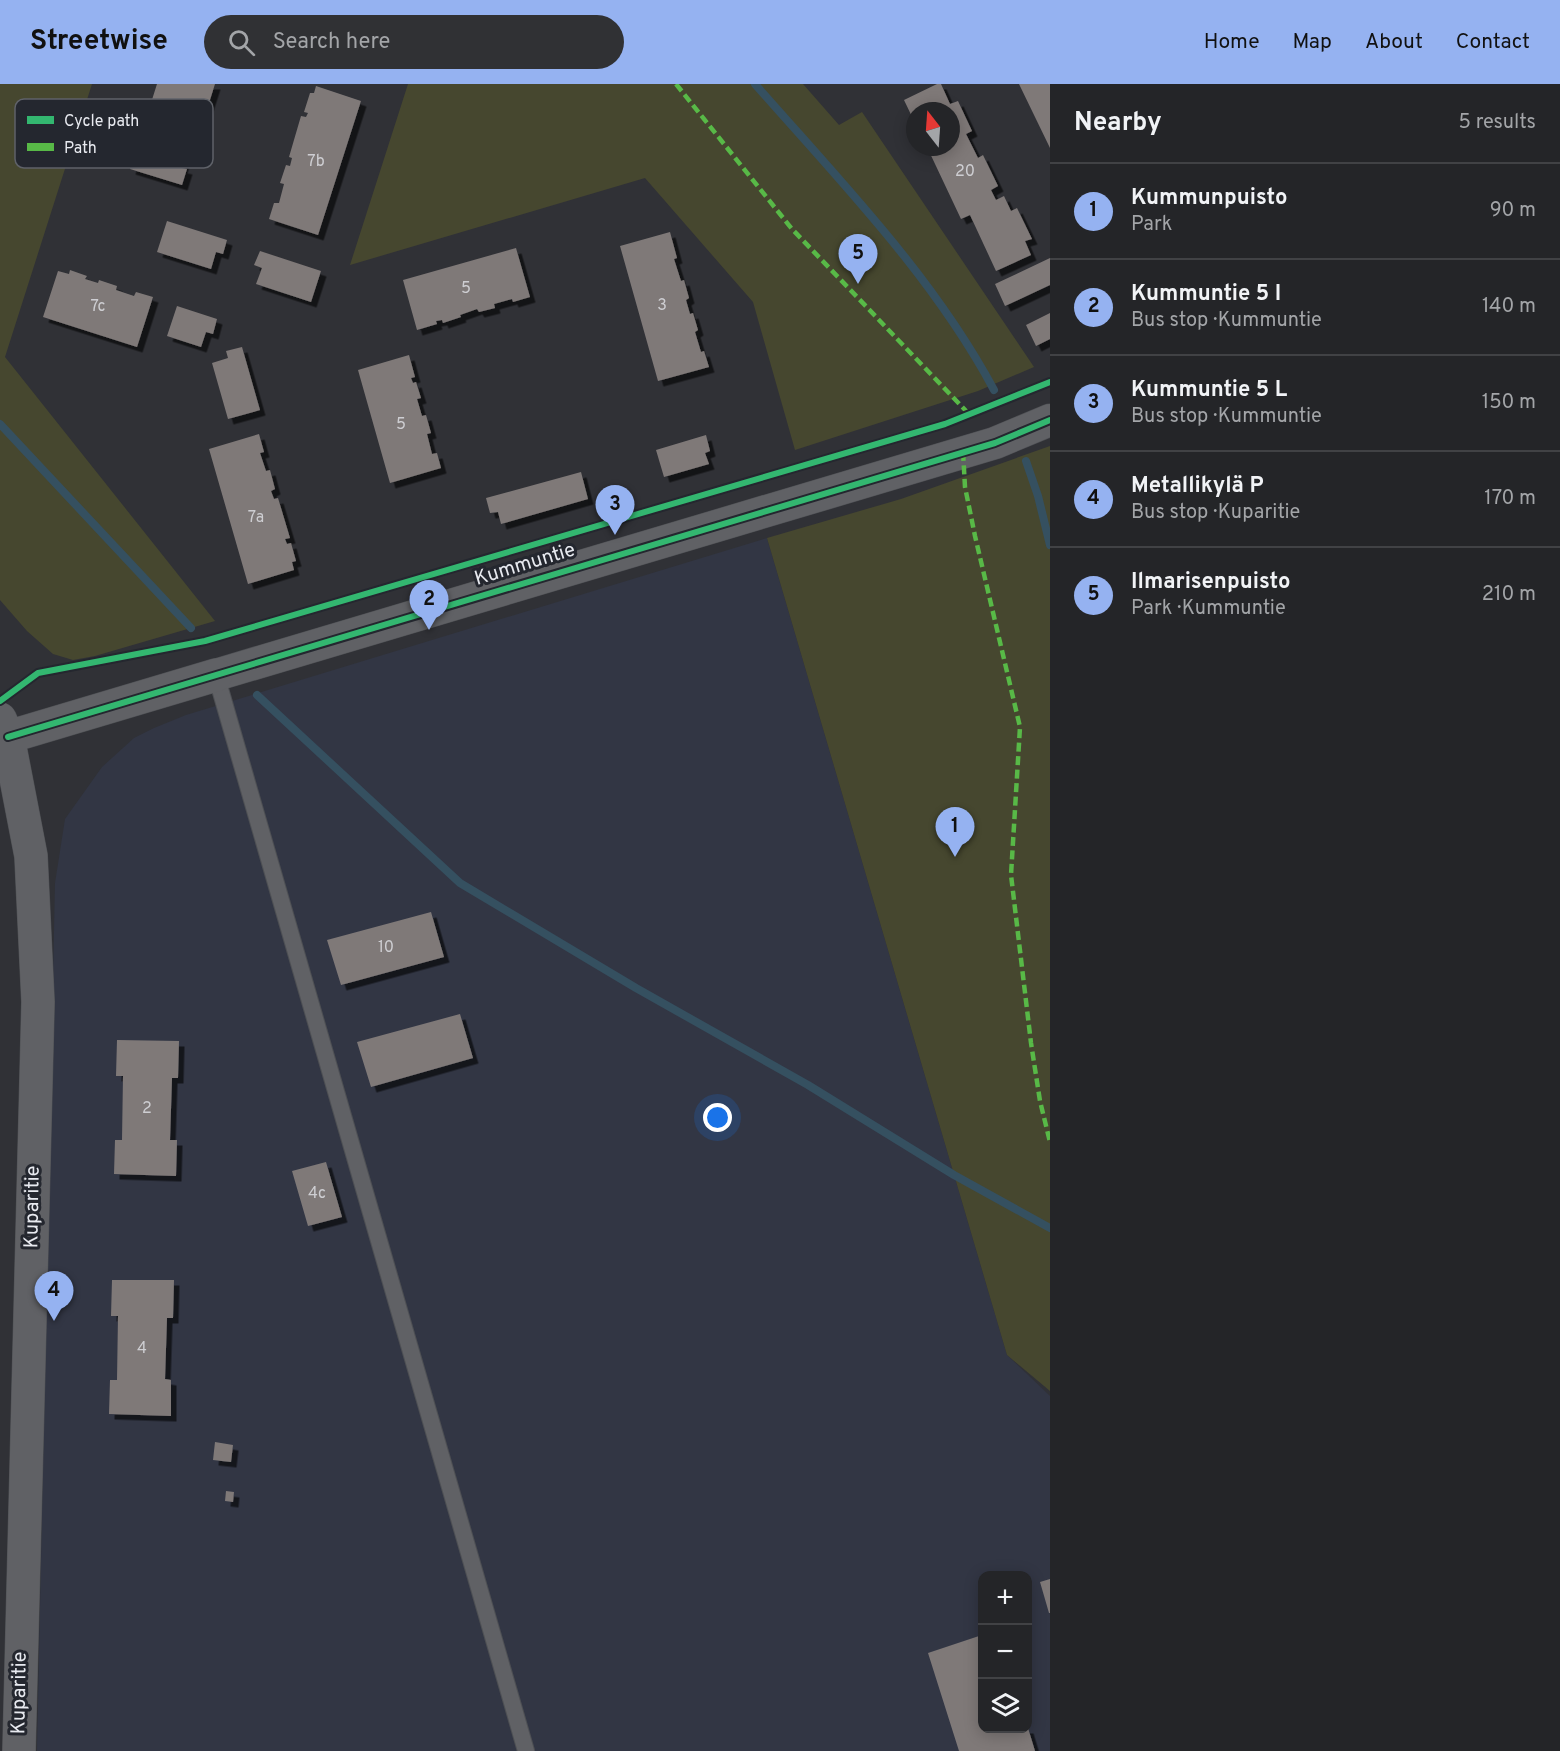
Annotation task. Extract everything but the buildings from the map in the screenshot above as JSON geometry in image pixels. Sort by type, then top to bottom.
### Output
[{"type":"street","name":"Kummuntie","points":[[4,728],[216,675],[995,443],[1050,420]]},
{"type":"street","name":"Kuparitie","points":[[4,728],[31,856],[38,1002],[19,1751]]},
{"type":"lane","points":[[216,675],[526,1751]]},
{"type":"shaded area","points":[[767,538],[1007,1355],[1050,1396],[1050,1751],[37,1751],[55,883],[65,819],[102,767],[134,738],[186,715]]},
{"type":"green space","points":[[0,84],[92,84],[87,99],[15,99],[15,168],[65,168],[5,357],[215,621],[95,656],[73,660],[53,654],[27,631],[0,600]]},
{"type":"green space","points":[[408,84],[803,84],[839,125],[862,112],[1034,367],[978,391],[795,450],[753,302],[645,178],[350,265]]},
{"type":"green space","points":[[1050,446],[1050,1391],[1007,1355],[767,538],[901,499]]},
{"type":"waterway","points":[[755,84],[852,193],[914,269],[970,348],[994,390]]},
{"type":"waterway","points":[[0,424],[191,628]]},
{"type":"waterway","points":[[1026,461],[1038,496],[1050,545]]},
{"type":"waterway","points":[[257,695],[460,883],[636,988],[808,1085],[954,1175],[1050,1228]]},
{"type":"marked path","points":[[676,84],[792,229],[969,414]]},
{"type":"marked path","points":[[963,452],[965,487],[975,536],[1020,727],[1011,875],[1031,1043],[1040,1101],[1050,1142]]},
{"type":"cycle path","points":[[0,701],[38,673],[205,641],[945,424],[1050,382]]},
{"type":"cycle path","points":[[8,737],[995,443],[1050,420]]},
{"type":"place","name":"Ilmarisenpuisto","points":[[858,284]]},
{"type":"place","name":"Kummuntie 5 L","points":[[615,535]]},
{"type":"place","name":"Kummuntie 5 I","points":[[429,630]]},
{"type":"place","name":"Kummunpuisto","points":[[955,857]]},
{"type":"place","name":"Metallikylä P","points":[[54,1321]]}]
